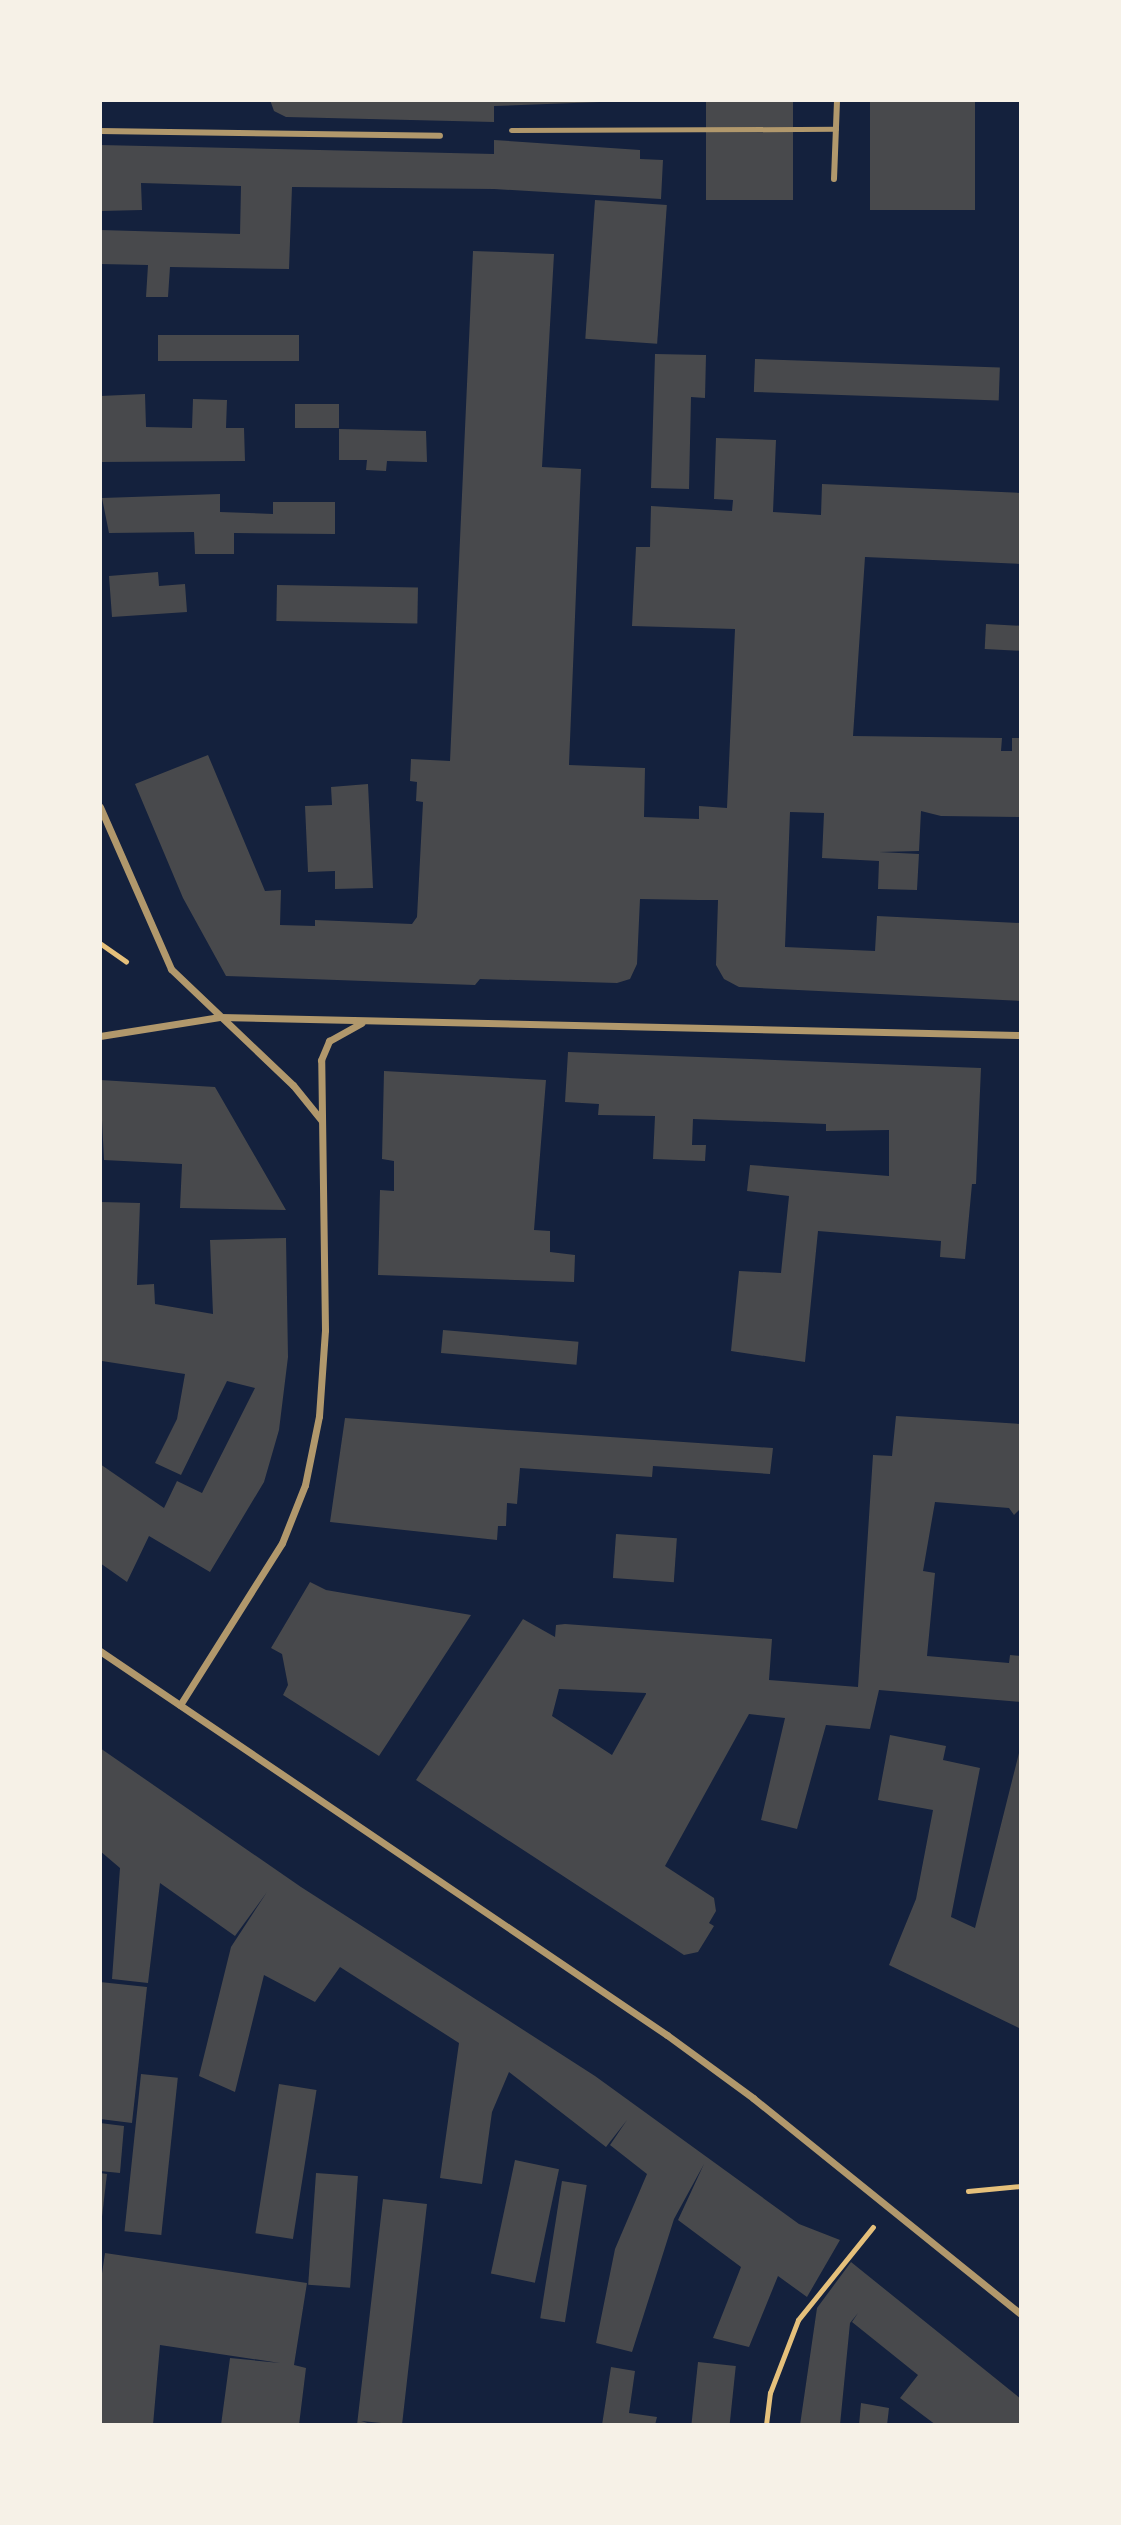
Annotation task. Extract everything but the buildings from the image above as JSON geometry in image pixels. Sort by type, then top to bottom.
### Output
[{"type":"street","points":[[834,179],[837,100]]},
{"type":"street","points":[[100,131],[440,136]]},
{"type":"street","points":[[100,807],[170,969],[293,1086],[323,1121]]},
{"type":"street","points":[[100,1036],[220,1017],[1021,1035]]},
{"type":"street","points":[[180,1705],[282,1543],[299,1506],[313,1453],[325,1330],[321,1073],[325,1049],[339,1033],[362,1022]]},
{"type":"street","points":[[100,1651],[667,2035],[889,2207],[1021,2314]]},
{"type":"lane","points":[[511,130],[836,129]]},
{"type":"path","points":[[100,943],[125,961]]},
{"type":"path","points":[[968,2191],[1021,2186]]},
{"type":"path","points":[[766,2425],[770,2393],[798,2320],[889,2207]]}]
